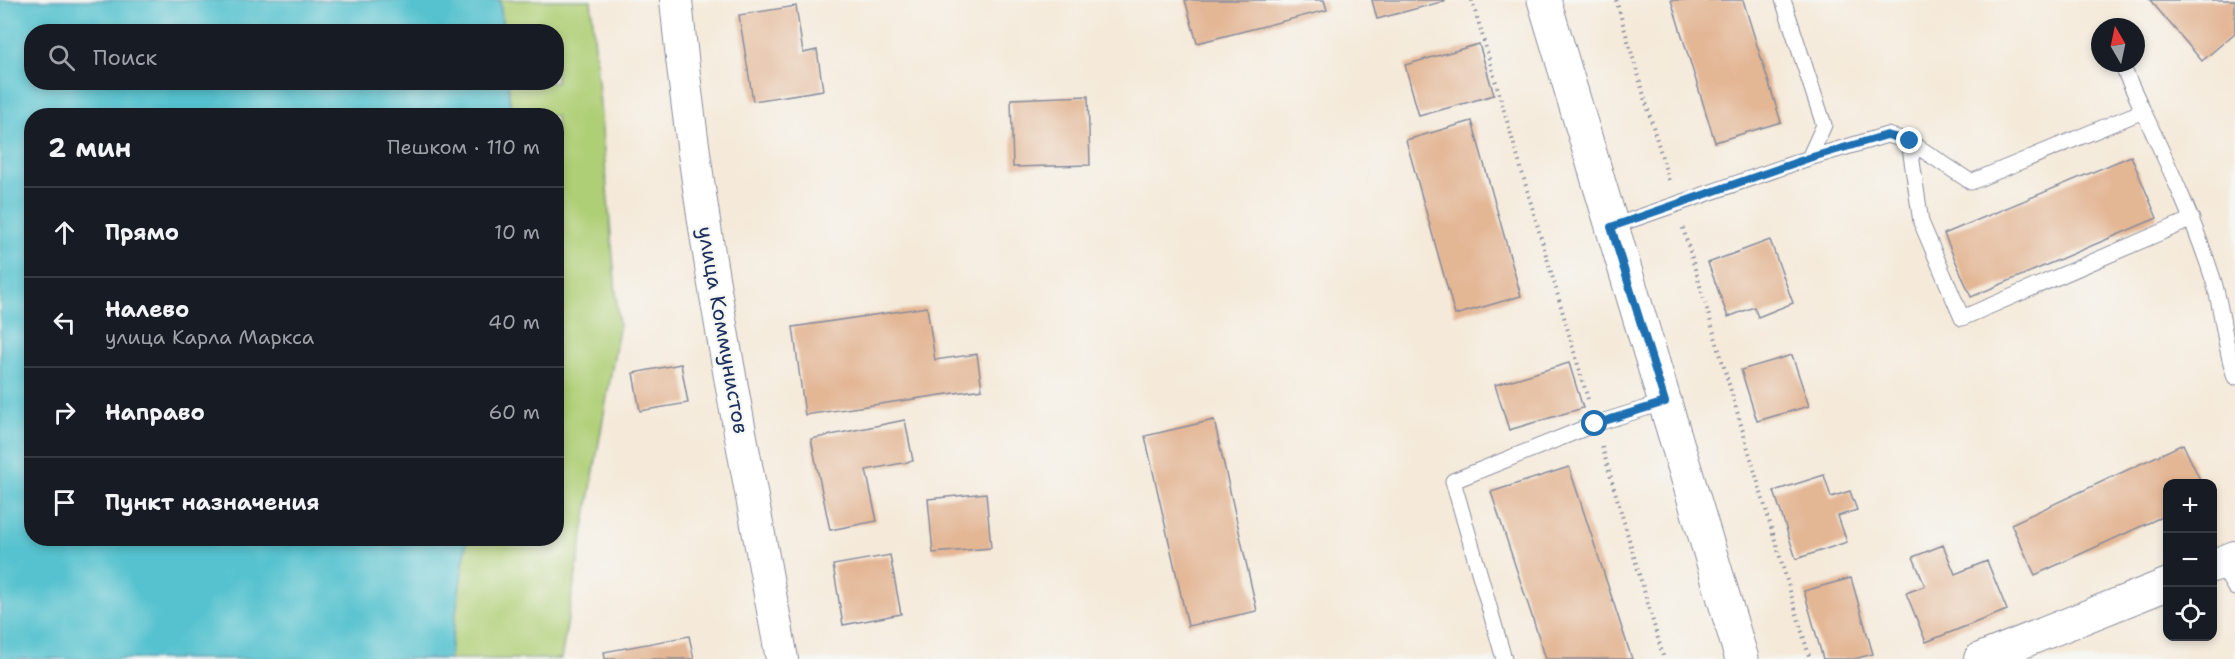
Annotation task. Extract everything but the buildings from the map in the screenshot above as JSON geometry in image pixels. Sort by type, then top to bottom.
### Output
[{"type":"main road","points":[[1544,0],[1742,659]]},
{"type":"street","name":"улица Коммунистов","points":[[676,0],[686,101],[707,247],[782,659]]},
{"type":"street","points":[[1980,659],[2163,586]]},
{"type":"lane","points":[[1783,0],[1824,125],[1809,158]]},
{"type":"lane","points":[[2125,72],[2192,219],[2214,281],[2228,357],[2235,377]]},
{"type":"lane","points":[[1611,227],[1809,158],[1887,135],[1910,141],[1971,182],[2143,111]]},
{"type":"lane","points":[[1910,141],[1921,222],[1962,318],[2192,219]]},
{"type":"lane","points":[[1504,659],[1453,481],[1595,424],[1665,402]]},
{"type":"path","points":[[1472,0],[1664,659]]},
{"type":"path","points":[[1616,0],[1810,659]]},
{"type":"green space","points":[[500,0],[591,0],[619,328],[561,659],[449,659],[466,546],[564,546],[564,108],[510,108],[509,90],[564,90],[564,24],[502,24]]},
{"type":"water","points":[[0,0],[500,0],[502,24],[24,24],[24,90],[509,90],[510,108],[24,108],[24,546],[466,546],[449,659],[0,659]]},
{"type":"route","points":[[1595,424],[1665,402],[1611,227],[1809,158],[1887,135],[1910,141]]}]
